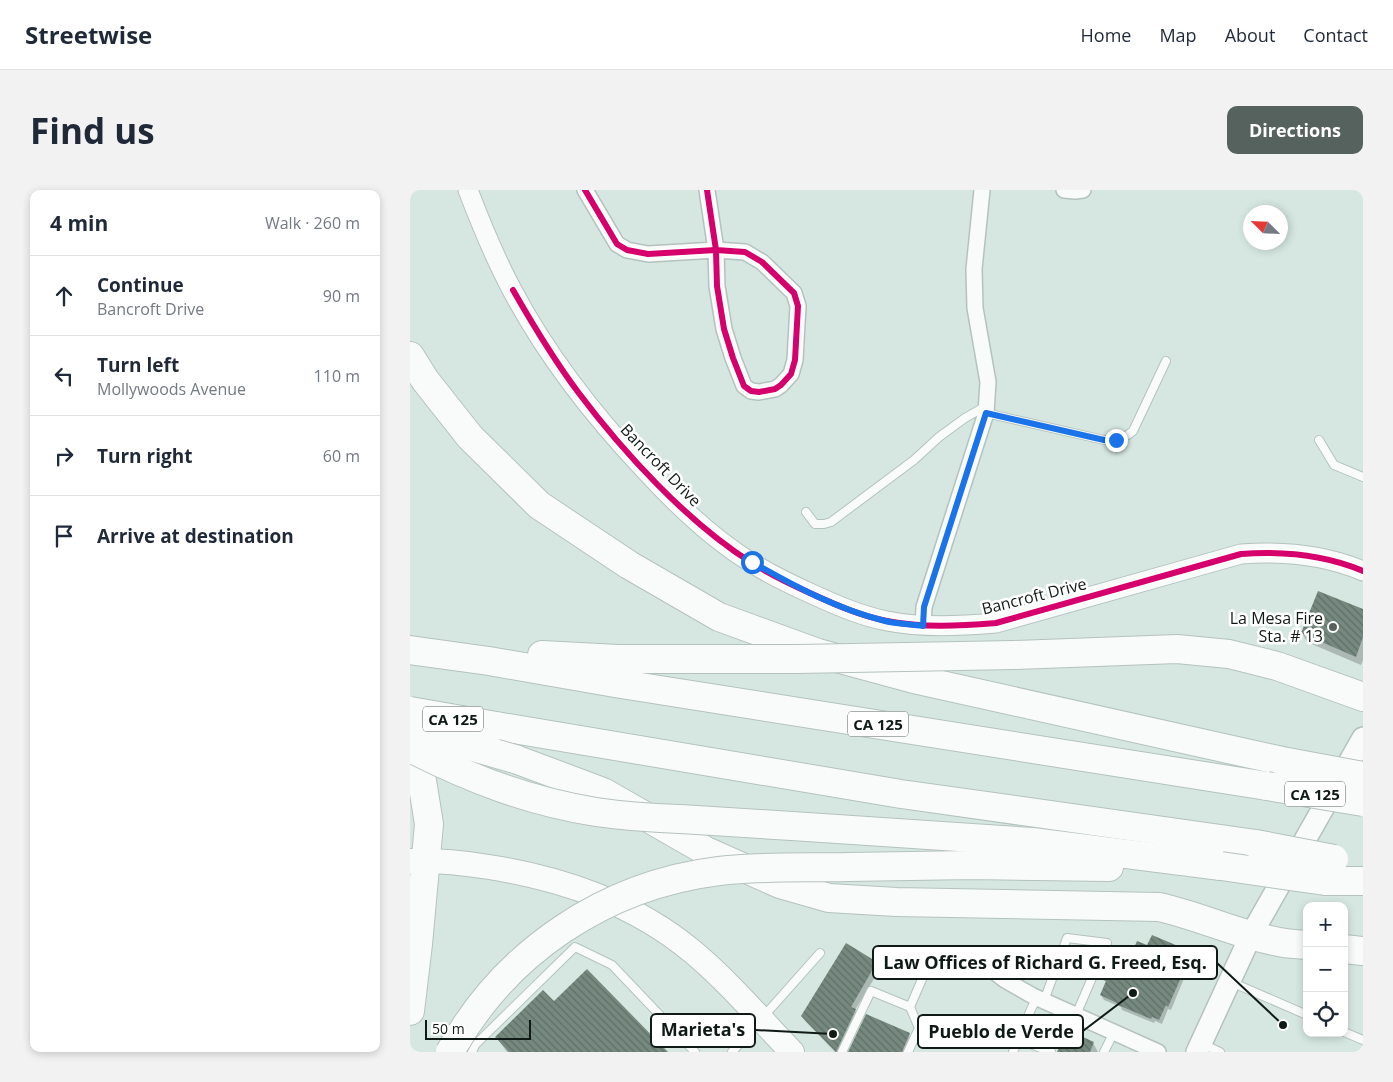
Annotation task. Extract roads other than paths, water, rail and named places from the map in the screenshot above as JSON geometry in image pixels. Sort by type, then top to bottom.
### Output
[{"type":"highway","points":[[410,356],[425,380],[470,437],[539,505],[629,565],[719,617],[818,653],[914,679],[1282,761],[1363,776]]},
{"type":"highway","points":[[489,661],[521,654],[618,659],[797,659],[1014,655],[1177,649],[1229,654],[1277,666],[1363,697]]},
{"type":"highway","name":"CA 125","points":[[410,650],[489,661],[615,683],[1363,802]]},
{"type":"highway","points":[[410,703],[429,824],[418,861],[410,1011]]},
{"type":"highway","name":"CA 125","points":[[410,711],[900,794],[1256,844],[1329,870],[1363,867]]},
{"type":"highway","points":[[410,729],[515,759],[602,792],[706,851],[780,884],[829,898],[896,902],[1159,907],[1180,911],[1251,935],[1280,942],[1303,945]]},
{"type":"highway","points":[[410,744],[413,756],[413,785],[410,812]]},
{"type":"highway","points":[[410,748],[454,770],[501,788],[547,802],[596,812],[644,817],[1032,842],[1221,866]]},
{"type":"highway","points":[[450,1052],[461,1032],[481,1004],[504,977],[531,952],[562,929],[608,902],[660,883],[720,871],[972,865],[1077,867],[1221,866],[1329,870],[1363,881]]},
{"type":"highway","points":[[1348,949],[1363,951]]},
{"type":"main road","points":[[1199,1048],[1251,935],[1363,738]]},
{"type":"main road","points":[[418,861],[470,864],[519,872],[560,882],[628,908],[692,952],[723,979],[792,1052]]},
{"type":"street","name":"Bancroft Drive","points":[[468,190],[512,290],[567,376],[613,436],[690,516],[716,538],[752,562],[791,584],[839,606],[886,621],[923,626],[960,626],[996,623],[1241,554],[1269,552],[1306,556],[1354,567],[1363,571]]},
{"type":"street","points":[[585,190],[617,244],[628,250],[648,254],[716,250],[745,252],[762,262],[794,293],[798,306],[794,368],[786,380],[775,389],[759,392],[744,386],[724,329],[717,286],[716,250],[707,190]]},
{"type":"street","points":[[923,626],[924,607],[986,410],[988,382],[978,331],[974,288],[974,269],[982,190]]},
{"type":"street","points":[[1064,190],[1082,190]]},
{"type":"street","points":[[979,960],[1005,980],[1041,1000],[1158,1052]]},
{"type":"lane","points":[[806,512],[815,524],[831,522],[914,460],[939,437],[965,418],[986,410],[1104,440],[1116,440],[1126,437],[1133,431],[1166,361]]},
{"type":"lane","points":[[1319,440],[1334,465],[1363,476]]},
{"type":"lane","points":[[1013,1052],[1032,1007],[1041,1000],[1067,938],[1107,943],[1076,1015]]},
{"type":"lane","points":[[472,1052],[475,1045],[575,946],[612,965],[696,1052]]},
{"type":"lane","points":[[732,1052],[820,953]]},
{"type":"lane","points":[[908,1052],[918,1028],[910,1007],[930,963],[939,954],[979,960]]},
{"type":"lane","points":[[885,959],[930,963]]},
{"type":"lane","points":[[1229,981],[1303,1013]]},
{"type":"lane","points":[[842,1052],[871,991],[910,1007]]},
{"type":"lane","points":[[1104,1052],[1114,1032]]},
{"type":"lane","points":[[1348,1034],[1363,1040]]},
{"type":"lane","points":[[1018,1039],[1051,1052]]},
{"type":"lane","points":[[1199,1048],[1220,1052]]},
{"type":"place","name":"La Mesa Fire Sta. # 13","points":[[1333,627]]},
{"type":"place","name":"Pueblo de Verde","points":[[1133,993]]},
{"type":"place","name":"Law Offices of Richard G. Freed, Esq.","points":[[1283,1025]]},
{"type":"place","name":"Marieta's","points":[[833,1034]]}]
